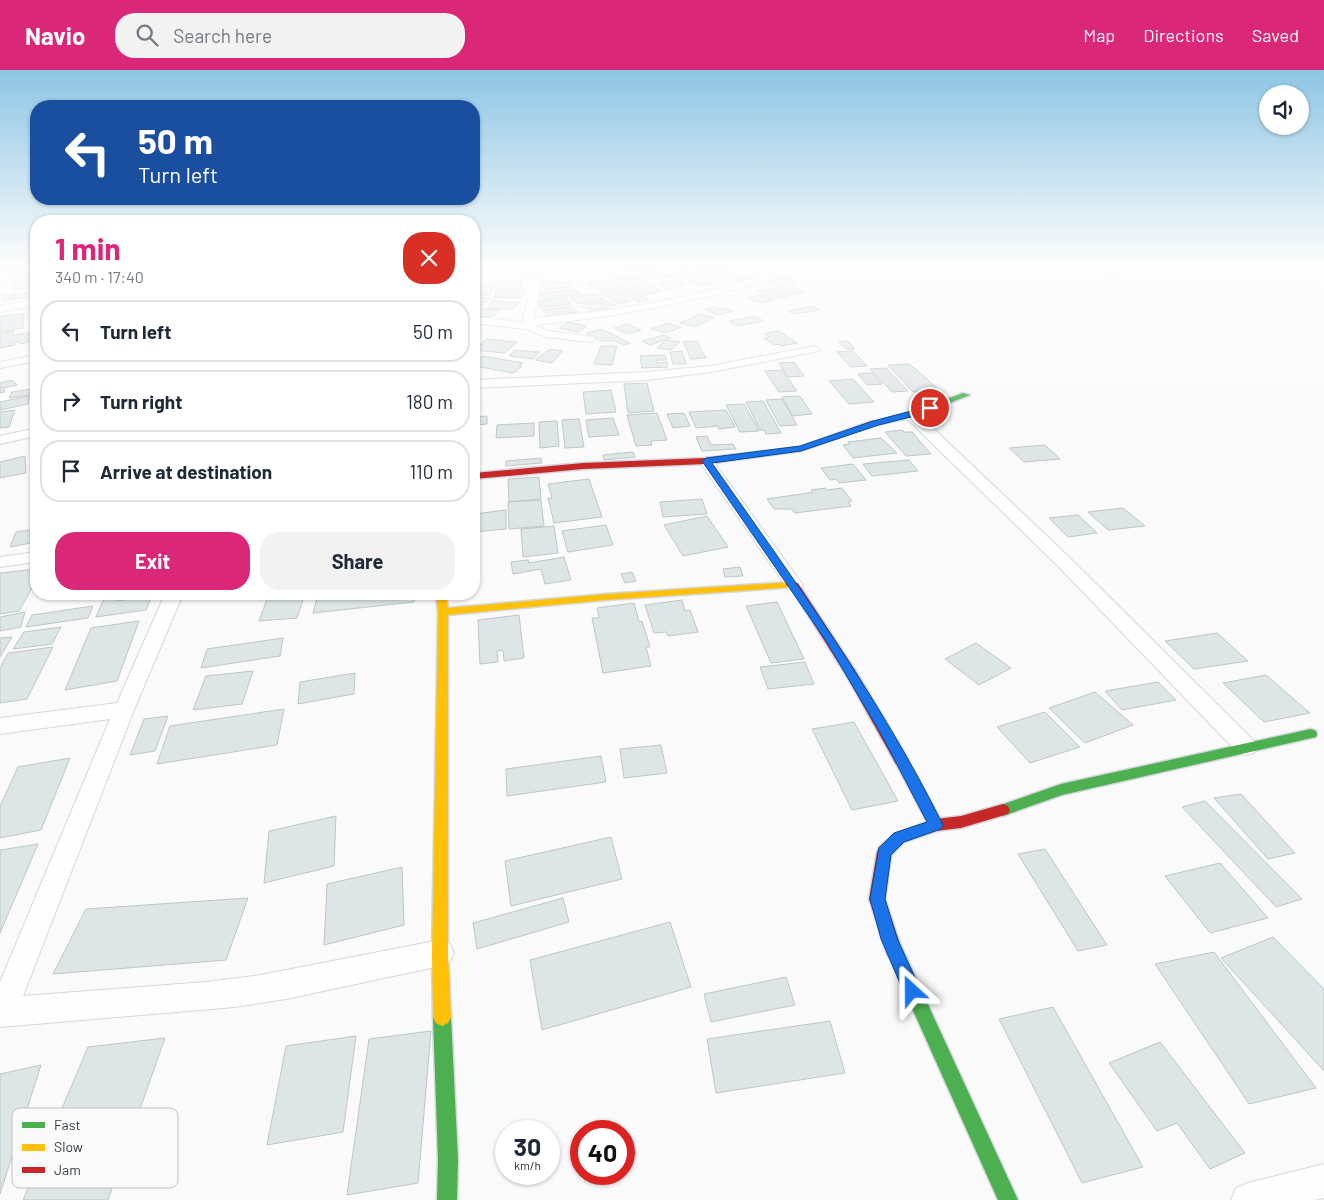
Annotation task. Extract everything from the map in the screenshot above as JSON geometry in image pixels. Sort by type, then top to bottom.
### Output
[{"type":"street","points":[[480,320],[527,324],[562,320]]},
{"type":"street","points":[[527,324],[528,320]]},
{"type":"street","points":[[527,324],[546,334],[590,339]]},
{"type":"street","points":[[480,384],[646,376],[711,369],[814,349]]},
{"type":"street","points":[[0,365],[30,359]]},
{"type":"street","points":[[480,475],[583,466],[706,461],[801,448],[876,423],[911,415],[966,395]]},
{"type":"street","points":[[911,415],[1063,561],[1246,747]]},
{"type":"street","points":[[0,440],[30,433]]},
{"type":"street","points":[[706,461],[794,585],[830,640],[887,732],[936,825]]},
{"type":"street","points":[[0,562],[30,558]]},
{"type":"street","points":[[442,612],[606,597],[794,585]]},
{"type":"street","points":[[171,600],[124,710],[1,1013],[236,993],[293,983],[393,960],[440,953]]},
{"type":"street","points":[[441,600],[440,953],[448,1160],[447,1200]]},
{"type":"street","points":[[0,726],[124,710]]},
{"type":"street","points":[[1008,1200],[889,939],[878,899],[884,852],[899,838],[936,825],[983,817],[1061,790],[1246,747],[1311,734]]},
{"type":"street","points":[[1248,1200],[1324,1181]]},
{"type":"building","points":[[0,320],[24,320],[23,328],[0,332]]},
{"type":"building","points":[[687,320],[710,320],[695,327],[680,323]]},
{"type":"building","points":[[761,320],[763,321],[737,326],[729,321]]},
{"type":"building","points":[[568,322],[587,326],[578,332],[559,328]]},
{"type":"building","points":[[667,323],[681,327],[666,333],[651,329]]},
{"type":"building","points":[[627,324],[641,330],[628,334],[614,328]]},
{"type":"building","points":[[602,329],[630,343],[623,345],[615,341],[601,341],[586,333]]},
{"type":"building","points":[[13,331],[14,335],[30,332],[30,341],[20,344],[19,342],[14,342],[15,345],[0,348],[0,334]]},
{"type":"building","points":[[778,331],[797,343],[782,346],[779,344],[774,345],[764,338],[770,337],[765,334]]},
{"type":"building","points":[[663,335],[671,338],[650,345],[642,341]]},
{"type":"building","points":[[486,339],[517,342],[505,353],[480,351],[480,344]]},
{"type":"building","points":[[666,340],[680,342],[671,350],[657,348]]},
{"type":"building","points":[[697,341],[706,358],[691,359],[683,342]]},
{"type":"building","points":[[848,341],[855,349],[847,349],[838,342]]},
{"type":"building","points":[[601,346],[617,346],[612,365],[594,364]]},
{"type":"building","points":[[550,349],[563,351],[552,363],[535,360]]},
{"type":"building","points":[[515,350],[539,352],[533,359],[509,356]]},
{"type":"building","points":[[682,351],[686,364],[673,364],[670,352]]},
{"type":"building","points":[[853,351],[867,366],[851,367],[837,352]]},
{"type":"building","points":[[665,355],[666,360],[656,360],[657,363],[667,362],[668,367],[642,368],[640,356]]},
{"type":"building","points":[[483,356],[523,363],[514,373],[480,367],[480,358]]},
{"type":"building","points":[[794,362],[804,376],[788,377],[779,363]]},
{"type":"building","points":[[909,364],[938,389],[913,392],[888,365]]},
{"type":"building","points":[[886,368],[908,391],[892,392],[870,369]]},
{"type":"building","points":[[782,370],[797,391],[779,392],[765,371]]},
{"type":"building","points":[[872,373],[882,384],[867,385],[858,374]]},
{"type":"building","points":[[853,379],[874,402],[849,404],[829,381]]},
{"type":"building","points":[[12,380],[17,385],[3,388],[5,392],[0,393],[0,383]]},
{"type":"building","points":[[647,383],[654,411],[628,413],[624,384]]},
{"type":"building","points":[[30,389],[29,395],[9,398],[12,392]]},
{"type":"building","points":[[611,390],[616,412],[586,414],[583,392]]},
{"type":"building","points":[[29,396],[28,404],[0,410],[0,402]]},
{"type":"building","points":[[800,396],[812,414],[793,416],[782,397]]},
{"type":"building","points":[[782,399],[797,425],[780,426],[766,400]]},
{"type":"building","points":[[763,401],[781,433],[766,434],[764,430],[760,430],[746,402]]},
{"type":"building","points":[[744,404],[759,431],[740,432],[726,405]]},
{"type":"building","points":[[15,410],[9,427],[0,428],[0,412]]},
{"type":"building","points":[[726,410],[735,427],[719,429],[718,426],[696,428],[689,412]]},
{"type":"building","points":[[657,413],[667,440],[651,441],[652,445],[636,446],[627,415]]},
{"type":"building","points":[[684,413],[690,426],[673,428],[667,414]]},
{"type":"building","points":[[487,416],[487,424],[480,425],[480,417]]},
{"type":"building","points":[[613,418],[619,435],[589,437],[586,420]]},
{"type":"building","points":[[579,419],[584,447],[565,448],[562,420]]},
{"type":"building","points":[[557,421],[559,446],[540,448],[539,422]]},
{"type":"building","points":[[534,423],[534,436],[496,438],[497,425]]},
{"type":"building","points":[[902,430],[904,432],[912,432],[931,454],[906,456],[885,432]]},
{"type":"building","points":[[707,436],[711,445],[733,444],[736,449],[702,451],[696,437]]},
{"type":"building","points":[[881,438],[897,453],[853,458],[843,445],[850,444],[848,442]]},
{"type":"building","points":[[1045,445],[1060,459],[1024,462],[1009,448]]},
{"type":"building","points":[[633,452],[635,457],[604,460],[603,455]]},
{"type":"building","points":[[25,456],[26,473],[0,478],[0,462]]},
{"type":"building","points":[[541,458],[542,463],[506,466],[506,461]]},
{"type":"building","points":[[909,460],[918,471],[872,476],[863,464]]},
{"type":"building","points":[[853,464],[866,480],[839,483],[836,479],[830,480],[821,468]]},
{"type":"building","points":[[539,477],[541,499],[509,502],[508,479]]},
{"type":"building","points":[[589,479],[602,517],[554,523],[548,498],[552,498],[548,484]]},
{"type":"building","points":[[825,488],[827,490],[842,488],[852,501],[848,502],[851,506],[795,513],[791,509],[774,509],[767,499],[808,493],[813,492],[811,490]]},
{"type":"building","points":[[702,499],[707,514],[663,517],[660,502]]},
{"type":"building","points":[[541,500],[544,526],[509,529],[508,502]]},
{"type":"building","points":[[1123,508],[1145,526],[1108,530],[1088,512]]},
{"type":"building","points":[[506,510],[506,529],[480,531],[480,513]]},
{"type":"building","points":[[1078,515],[1097,533],[1068,537],[1049,518]]},
{"type":"building","points":[[707,516],[728,547],[683,556],[664,525]]},
{"type":"building","points":[[606,525],[613,545],[568,552],[562,531]]},
{"type":"building","points":[[554,526],[558,553],[523,557],[521,529]]},
{"type":"building","points":[[30,530],[30,543],[10,547],[16,532]]},
{"type":"building","points":[[564,557],[571,580],[545,584],[541,569],[513,574],[511,562],[528,560],[529,563]]},
{"type":"building","points":[[740,567],[743,576],[725,577],[723,569]]},
{"type":"building","points":[[30,570],[30,592],[19,611],[0,614],[0,573]]},
{"type":"building","points":[[632,572],[636,581],[625,583],[621,574]]},
{"type":"building","points":[[103,600],[150,600],[146,610],[96,617]]},
{"type":"building","points":[[267,600],[303,600],[297,618],[259,621]]},
{"type":"building","points":[[316,600],[414,600],[414,602],[313,613]]},
{"type":"building","points":[[682,600],[685,611],[690,610],[698,632],[668,636],[666,632],[654,633],[645,605]]},
{"type":"building","points":[[777,602],[804,659],[771,663],[746,606]]},
{"type":"building","points":[[634,603],[639,622],[642,621],[650,647],[646,647],[651,666],[603,673],[592,618],[599,618],[597,608]]},
{"type":"building","points":[[93,606],[88,618],[26,627],[32,615]]},
{"type":"building","points":[[25,612],[21,627],[0,631],[0,617]]},
{"type":"building","points":[[519,615],[524,658],[504,661],[503,650],[497,651],[498,662],[480,664],[478,620]]},
{"type":"building","points":[[139,621],[117,681],[65,690],[91,628]]},
{"type":"building","points":[[61,627],[52,644],[13,649],[24,632]]},
{"type":"building","points":[[1217,633],[1248,661],[1194,669],[1165,641]]},
{"type":"building","points":[[12,637],[0,657],[0,638]]},
{"type":"building","points":[[283,638],[280,656],[201,668],[207,649]]},
{"type":"building","points":[[976,643],[1011,668],[979,685],[945,659]]},
{"type":"building","points":[[53,647],[27,699],[0,703],[0,668],[8,653]]},
{"type":"building","points":[[805,662],[814,684],[768,689],[760,667]]},
{"type":"building","points":[[253,671],[242,704],[193,710],[206,676]]},
{"type":"building","points":[[355,673],[354,694],[298,704],[300,682]]},
{"type":"building","points":[[1266,675],[1310,713],[1264,722],[1223,683]]},
{"type":"building","points":[[1158,682],[1176,700],[1122,710],[1105,691]]},
{"type":"building","points":[[1095,692],[1133,725],[1085,743],[1049,708]]},
{"type":"building","points":[[284,709],[277,745],[157,764],[170,726]]},
{"type":"building","points":[[1045,712],[1080,747],[1030,763],[997,727]]},
{"type":"building","points":[[168,716],[155,751],[130,755],[144,719]]},
{"type":"building","points":[[854,722],[898,801],[852,810],[812,729]]},
{"type":"building","points":[[661,745],[667,773],[624,778],[620,749]]},
{"type":"building","points":[[601,756],[606,782],[507,796],[506,769]]},
{"type":"building","points":[[70,758],[41,830],[0,838],[0,806],[18,767]]},
{"type":"building","points":[[1241,794],[1295,853],[1268,859],[1214,798]]},
{"type":"building","points":[[1205,801],[1302,899],[1276,907],[1182,807]]},
{"type":"building","points":[[336,816],[334,866],[264,883],[269,831]]},
{"type":"building","points":[[611,837],[622,879],[511,906],[505,861]]},
{"type":"building","points":[[38,844],[0,933],[0,850]]},
{"type":"building","points":[[1045,849],[1107,945],[1078,951],[1018,854]]},
{"type":"building","points":[[1220,863],[1268,918],[1210,933],[1165,876]]},
{"type":"building","points":[[402,867],[404,925],[324,945],[327,884]]},
{"type":"building","points":[[248,898],[226,960],[53,974],[86,909]]},
{"type":"building","points":[[563,898],[569,922],[477,949],[473,923]]},
{"type":"building","points":[[670,922],[691,987],[542,1030],[530,960]]},
{"type":"building","points":[[1273,937],[1324,989],[1324,1071],[1221,958]]},
{"type":"building","points":[[1214,952],[1316,1088],[1249,1104],[1155,964]]},
{"type":"building","points":[[786,977],[795,1005],[711,1022],[704,994]]},
{"type":"building","points":[[1053,1007],[1143,1167],[1082,1183],[999,1019]]},
{"type":"building","points":[[830,1021],[845,1073],[716,1093],[707,1039]]},
{"type":"building","points":[[431,1031],[418,1183],[347,1195],[369,1039]]},
{"type":"building","points":[[356,1036],[343,1132],[267,1145],[286,1046]]},
{"type":"building","points":[[165,1038],[140,1108],[62,1108],[88,1047]]},
{"type":"building","points":[[1160,1042],[1245,1153],[1210,1169],[1177,1123],[1157,1131],[1109,1063]]},
{"type":"building","points":[[41,1065],[27,1108],[12,1108],[12,1156],[0,1194],[0,1074]]},
{"type":"building","points":[[28,1188],[112,1188],[108,1200],[23,1200]]},
{"type":"traffic: fast","points":[[875,423],[911,415],[966,395]]},
{"type":"traffic: fast","points":[[1003,810],[1061,790],[1311,734]]},
{"type":"traffic: fast","points":[[894,950],[1008,1200]]},
{"type":"traffic: fast","points":[[442,1017],[448,1160],[447,1200]]},
{"type":"traffic: slow","points":[[443,612],[606,597],[791,585]]},
{"type":"traffic: slow","points":[[442,600],[440,953],[442,1017]]},
{"type":"traffic: slow","points":[[901,760],[936,825]]},
{"type":"traffic: jam","points":[[480,475],[583,466],[706,461],[801,449],[875,423]]},
{"type":"traffic: jam","points":[[791,585],[794,585],[851,673],[901,760]]},
{"type":"traffic: jam","points":[[894,950],[877,899],[884,852],[899,838],[936,825],[961,822],[1003,810]]},
{"type":"route","points":[[912,991],[889,939],[878,899],[884,852],[899,838],[936,825],[887,732],[830,640],[807,604],[706,461],[801,448],[833,439],[876,423],[911,415],[930,408]]}]
